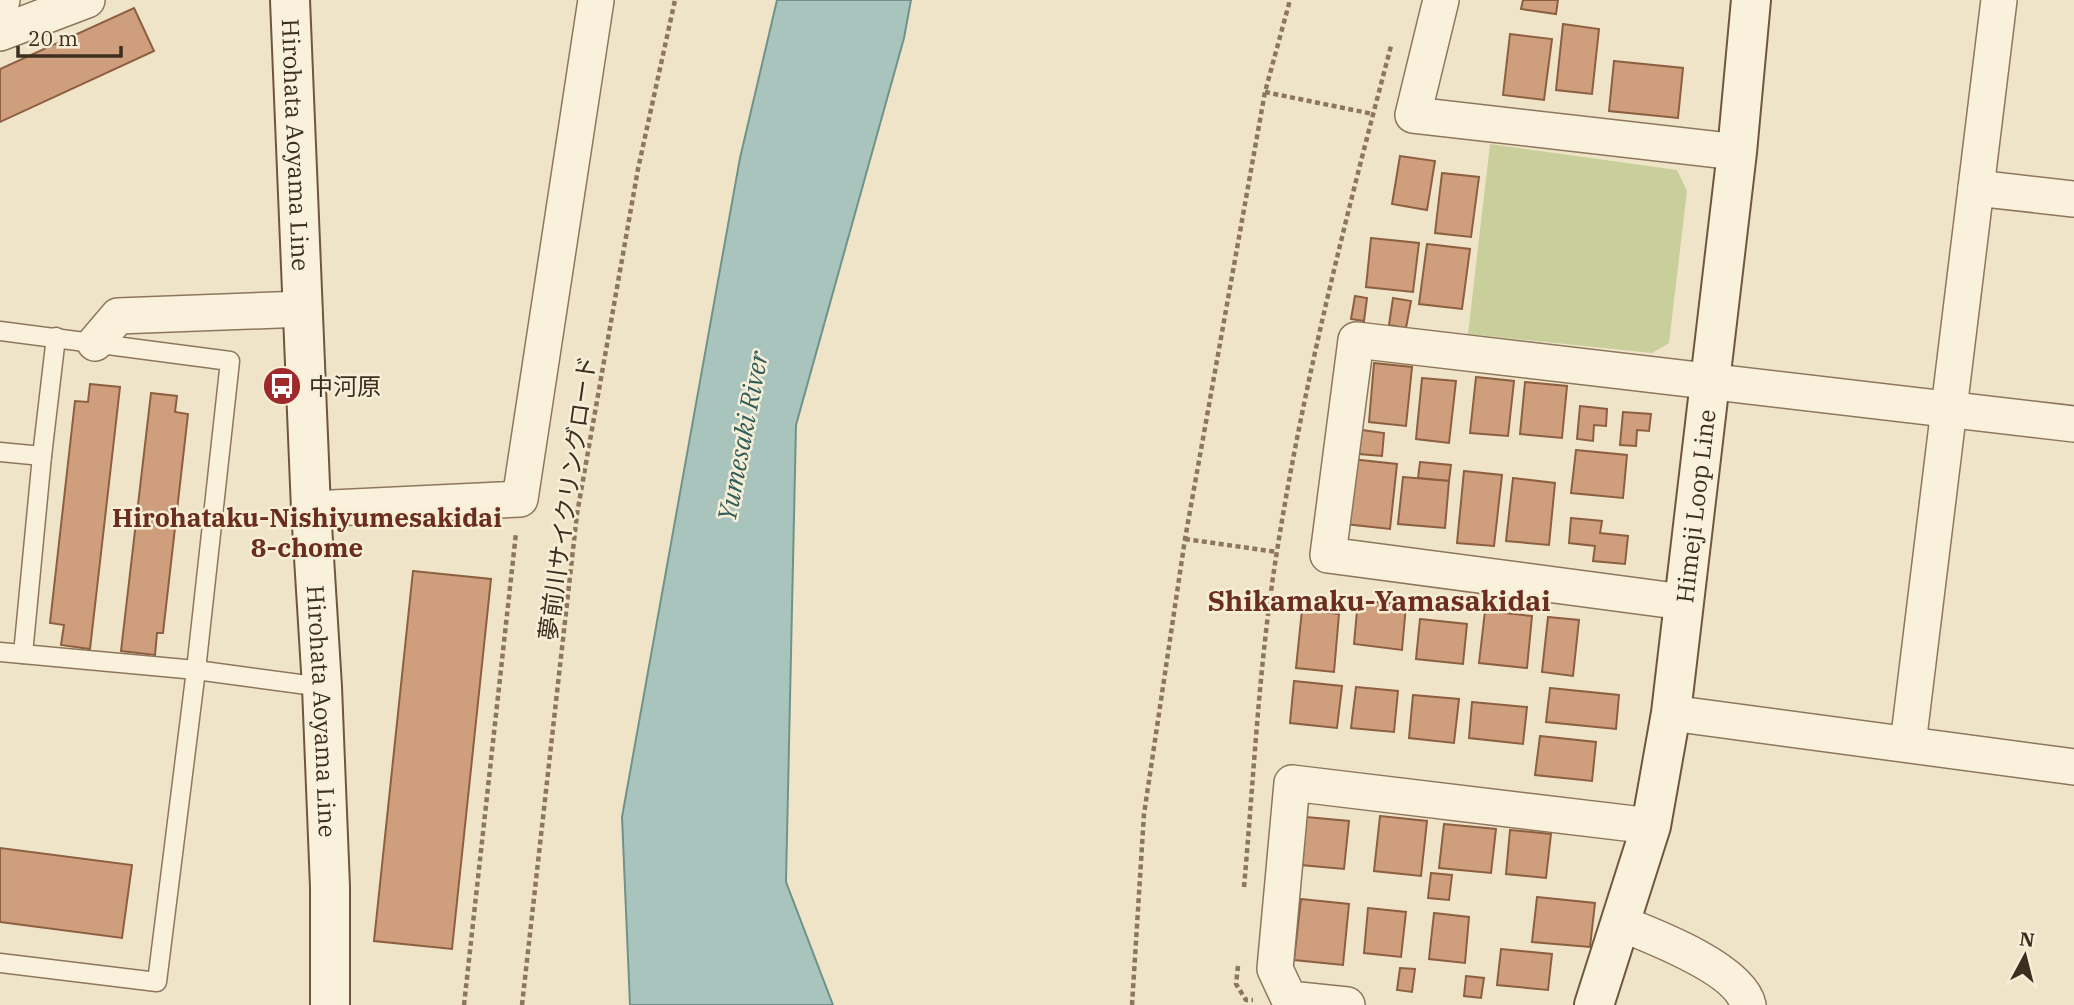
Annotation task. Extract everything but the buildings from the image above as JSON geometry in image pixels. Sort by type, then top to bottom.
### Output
[{"type":"main road","name":"Hirohata Aoyama Line","points":[[290,0],[330,887],[330,1005]]},
{"type":"main road","name":"Himeji Loop Line","points":[[1594,1005],[1651,826],[1671,713],[1737,152],[1751,0]]},
{"type":"street","points":[[0,6],[2,0]]},
{"type":"street","points":[[0,33],[87,0]]},
{"type":"street","points":[[311,509],[520,499],[596,0]]},
{"type":"street","points":[[1441,0],[1413,115],[1737,152]]},
{"type":"street","points":[[1908,744],[1999,0]]},
{"type":"street","points":[[1976,188],[2074,200]]},
{"type":"street","points":[[95,343],[118,316],[304,309]]},
{"type":"street","points":[[1683,602],[1328,555],[1356,340],[1710,379],[2074,424]]},
{"type":"street","points":[[1671,713],[2074,767]]},
{"type":"street","points":[[1347,1005],[1289,999],[1275,970],[1292,783],[1651,826]]},
{"type":"street","points":[[1620,923],[1672,943],[1737,983],[1746,996],[1748,1005]]},
{"type":"lane","points":[[0,331],[230,361],[196,670],[157,982],[0,963]]},
{"type":"lane","points":[[23,654],[42,456],[57,337]]},
{"type":"lane","points":[[0,452],[42,456]]},
{"type":"lane","points":[[0,652],[196,670],[322,687]]},
{"type":"path","name":"夢前川サイクリングロード","points":[[522,1005],[577,514],[638,169],[675,0]]},
{"type":"path","points":[[1132,1005],[1144,814],[1185,539],[1265,92],[1290,0]]},
{"type":"path","points":[[1265,92],[1373,114]]},
{"type":"path","points":[[464,1005],[520,499]]},
{"type":"path","points":[[1185,539],[1277,552]]},
{"type":"green space","points":[[1490,144],[1677,170],[1687,191],[1669,343],[1652,353],[1468,334]]},
{"type":"water","name":"Yumesaki River","points":[[777,0],[911,0],[904,38],[796,425],[786,882],[833,1005],[630,1005],[622,817],[740,158]]},
{"type":"place","name":"中河原","points":[[282,386]]},
{"type":"district","name":"Hirohataku-Nishiyumesakidai 8-chome","points":[[307,532]]},
{"type":"district","name":"Shikamaku-Yamasakidai","points":[[1379,600]]}]
